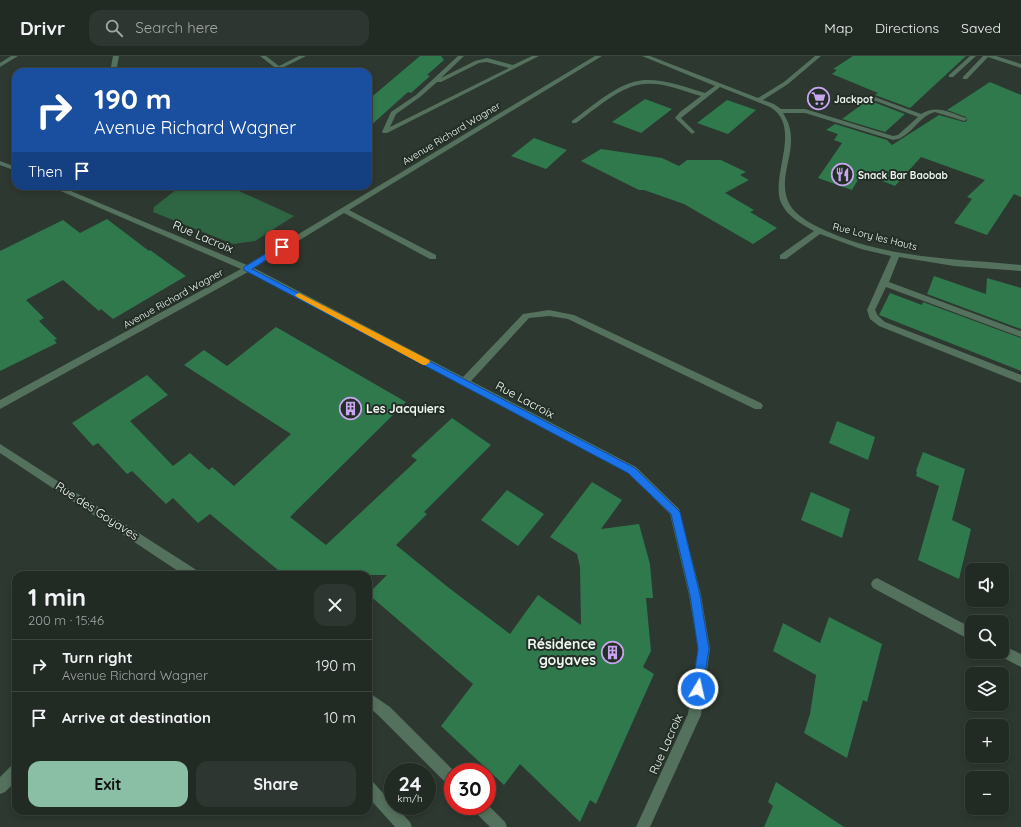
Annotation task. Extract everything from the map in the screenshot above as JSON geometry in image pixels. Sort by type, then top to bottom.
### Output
[{"type":"street","points":[[0,65],[15,56]]},
{"type":"street","points":[[114,68],[116,56]]},
{"type":"street","points":[[263,56],[278,68],[302,56]]},
{"type":"street","points":[[461,56],[418,96],[393,113],[385,132],[536,56]]},
{"type":"street","name":"Avenue Richard Wagner","points":[[0,405],[246,269],[599,56]]},
{"type":"street","points":[[645,56],[773,106],[779,111],[805,111],[893,138],[900,136],[922,116],[930,111],[935,110],[964,119]]},
{"type":"street","points":[[758,100],[786,83],[818,56]]},
{"type":"street","points":[[951,76],[974,56]]},
{"type":"street","points":[[965,78],[986,56]]},
{"type":"street","points":[[990,56],[1021,66]]},
{"type":"street","points":[[430,85],[477,62],[487,60],[513,67]]},
{"type":"street","points":[[574,122],[635,83],[650,82],[669,85],[704,96]]},
{"type":"street","points":[[692,132],[678,118],[682,113],[720,85]]},
{"type":"street","points":[[870,97],[922,116]]},
{"type":"street","name":"Rue Lory les Hauts","points":[[779,111],[787,122],[788,134],[787,154],[782,188],[783,200],[790,212],[805,224],[836,238],[896,254],[946,262],[1021,268]]},
{"type":"street","points":[[0,163],[12,168]]},
{"type":"street","name":"Rue Lacroix","points":[[62,190],[246,269],[632,470],[675,512],[695,595],[704,649],[694,716],[643,827]]},
{"type":"street","points":[[343,210],[433,257]]},
{"type":"street","points":[[782,257],[819,231]]},
{"type":"street","points":[[896,254],[871,310],[872,316],[882,324],[1021,379]]},
{"type":"street","points":[[884,283],[1021,334]]},
{"type":"street","points":[[464,382],[526,316],[538,312],[554,312],[571,317],[758,406]]},
{"type":"street","name":"Rue des Goyaves","points":[[0,448],[188,571]]},
{"type":"street","points":[[877,584],[965,631]]},
{"type":"street","points":[[1009,655],[1021,661]]},
{"type":"street","points":[[372,701],[385,712],[444,771]]},
{"type":"street","points":[[0,787],[12,775]]},
{"type":"street","points":[[372,791],[405,827]]},
{"type":"street","points":[[488,815],[500,827]]},
{"type":"green space","points":[[176,190],[237,190],[294,216],[255,241],[233,244],[153,212],[154,207]]},
{"type":"building","points":[[420,56],[441,56],[444,60],[427,75],[430,76],[411,93],[408,92],[372,124],[372,97]]},
{"type":"building","points":[[853,56],[966,56],[910,108],[875,95],[878,93],[832,74],[837,70],[833,69]]},
{"type":"building","points":[[990,82],[1021,95],[1021,197],[1014,194],[987,235],[954,223],[972,199],[967,197],[985,180],[921,157],[895,186],[862,173],[852,190],[818,178],[842,143],[834,140],[838,134],[826,130],[835,124],[887,140],[892,145],[939,115],[964,122],[967,121],[966,117],[947,110]]},
{"type":"building","points":[[645,99],[672,109],[641,133],[612,122]]},
{"type":"building","points":[[727,100],[756,110],[728,134],[697,123]]},
{"type":"building","points":[[868,100],[905,114],[885,132],[842,119]]},
{"type":"building","points":[[534,138],[567,150],[546,169],[511,156]]},
{"type":"building","points":[[601,149],[662,158],[679,166],[687,160],[721,160],[746,172],[740,175],[749,180],[725,193],[754,210],[750,212],[777,228],[753,244],[684,204],[644,190],[639,190],[581,161]]},
{"type":"building","points":[[107,219],[149,251],[150,250],[186,276],[113,319],[101,309],[99,311],[63,280],[26,300],[44,318],[39,321],[57,339],[54,340],[57,343],[0,371],[0,251],[63,220],[80,233]]},
{"type":"building","points":[[934,276],[986,294],[987,278],[1021,288],[1021,329],[927,294]]},
{"type":"building","points":[[890,293],[922,305],[923,302],[1021,338],[1021,371],[879,315]]},
{"type":"building","points":[[276,327],[406,402],[290,517],[326,545],[417,460],[411,456],[452,418],[491,445],[424,512],[427,514],[396,545],[449,588],[510,634],[538,595],[581,625],[580,567],[577,554],[550,537],[592,482],[622,500],[601,529],[639,524],[650,564],[653,598],[646,598],[651,651],[643,667],[654,674],[596,804],[590,800],[580,822],[520,764],[504,785],[496,778],[496,763],[481,763],[441,726],[473,684],[372,597],[372,590],[387,575],[372,575],[372,571],[279,571],[210,514],[198,523],[173,498],[166,504],[132,471],[127,474],[98,443],[93,446],[72,423],[147,375],[168,395],[130,421],[173,466],[190,453],[209,470],[212,467],[234,486],[291,434],[184,365],[204,350],[227,366]]},
{"type":"building","points":[[837,421],[875,437],[868,460],[829,443]]},
{"type":"building","points":[[923,452],[965,469],[952,520],[971,529],[959,579],[918,560],[939,486],[916,476],[916,471]]},
{"type":"building","points":[[507,490],[544,514],[518,546],[481,520]]},
{"type":"building","points":[[811,492],[850,509],[842,538],[801,520]]},
{"type":"building","points":[[829,617],[882,644],[867,702],[863,700],[847,758],[804,733],[810,714],[816,675],[773,651],[783,623],[820,643]]},
{"type":"building","points":[[776,782],[844,827],[764,827],[773,806],[768,802]]},
{"type":"slow traffic","points":[[299,295],[426,362]]},
{"type":"place","name":"Jackpot","points":[[818,99]]},
{"type":"place","name":"Snack Bar Baobab","points":[[842,175]]},
{"type":"place","name":"Les Jacquiers","points":[[351,409]]},
{"type":"place","name":"Résidence goyaves","points":[[612,652]]},
{"type":"route","points":[[282,247],[246,269],[256,272],[632,470],[675,512],[695,595],[704,649],[698,689]]}]
